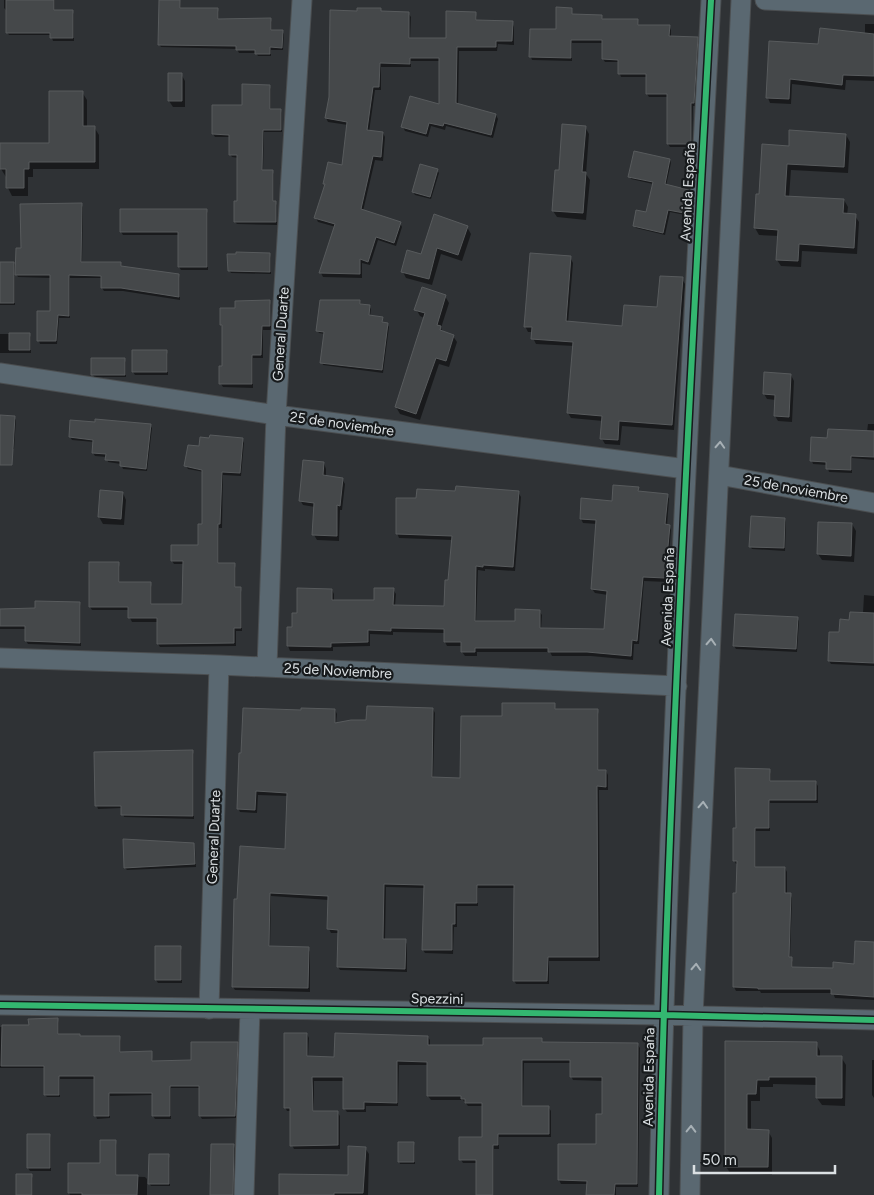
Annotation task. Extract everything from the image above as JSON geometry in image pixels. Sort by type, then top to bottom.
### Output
[{"type":"street","name":"General Duarte","points":[[267,667],[276,415],[302,0]]},
{"type":"street","name":"Avenida España","points":[[659,1195],[663,1015],[686,469],[711,0]]},
{"type":"street","points":[[690,1195],[693,1016],[741,0]]},
{"type":"street","points":[[766,0],[874,5]]},
{"type":"street","name":"25 de noviembre","points":[[0,373],[276,415],[686,469]]},
{"type":"street","name":"25 de noviembre","points":[[719,475],[874,503]]},
{"type":"street","name":"25 de Noviembre","points":[[0,658],[219,665],[677,686]]},
{"type":"street","name":"General Duarte","points":[[209,1009],[219,665]]},
{"type":"street","name":"Spezzini","points":[[0,1005],[874,1020]]},
{"type":"street","points":[[244,1195],[250,1009]]},
{"type":"building","points":[[6,0],[54,0],[54,10],[73,10],[73,38],[50,38],[50,33],[6,33]]},
{"type":"building","points":[[159,0],[180,0],[180,8],[218,8],[218,19],[271,18],[271,30],[283,30],[282,48],[270,47],[270,54],[255,54],[255,50],[236,50],[236,46],[158,45]]},
{"type":"building","points":[[556,7],[572,8],[572,14],[602,15],[602,19],[638,19],[638,25],[670,25],[669,36],[698,37],[694,103],[691,103],[691,144],[667,144],[667,94],[646,94],[646,74],[618,74],[618,60],[602,59],[602,40],[571,40],[571,58],[529,57],[530,29],[556,29]]},
{"type":"building","points":[[357,8],[381,8],[381,11],[409,12],[409,38],[446,38],[446,11],[476,12],[476,20],[513,21],[512,41],[496,41],[496,47],[457,47],[456,103],[496,114],[491,135],[444,123],[443,126],[429,123],[426,134],[401,127],[410,96],[439,104],[439,58],[410,58],[410,64],[380,63],[379,87],[373,87],[367,130],[383,132],[381,157],[373,156],[361,209],[401,222],[394,243],[376,237],[368,262],[360,259],[360,274],[319,273],[335,224],[314,218],[325,184],[323,184],[328,162],[342,165],[347,122],[325,118],[329,97],[330,10],[357,11]]},
{"type":"building","points":[[820,28],[874,34],[874,76],[843,75],[842,85],[790,79],[789,99],[766,98],[769,41],[818,44]]},
{"type":"building","points":[[168,73],[182,73],[182,101],[168,101]]},
{"type":"building","points":[[242,84],[270,85],[270,109],[281,109],[281,130],[263,130],[262,170],[273,170],[273,201],[276,201],[276,222],[234,222],[234,201],[237,201],[237,155],[229,155],[229,135],[212,134],[212,105],[242,105]]},
{"type":"building","points":[[49,91],[83,91],[83,126],[95,126],[95,162],[29,162],[29,169],[24,169],[24,188],[6,188],[6,169],[0,169],[0,143],[49,143]]},
{"type":"building","points":[[562,124],[586,126],[582,172],[586,172],[583,213],[552,211],[555,170],[559,170]]},
{"type":"building","points":[[789,130],[846,134],[844,167],[787,164],[785,196],[844,199],[843,213],[856,214],[854,248],[799,244],[798,261],[776,260],[778,230],[754,228],[756,194],[759,194],[762,144],[789,146]]},
{"type":"building","points":[[634,151],[670,159],[665,184],[689,190],[684,213],[668,210],[663,233],[633,226],[636,210],[646,212],[653,182],[628,177]]},
{"type":"building","points":[[420,164],[438,169],[430,197],[412,192]]},
{"type":"building","points":[[82,203],[81,262],[121,262],[121,266],[179,274],[179,297],[121,288],[101,288],[101,276],[69,275],[69,316],[58,315],[56,341],[37,341],[37,311],[50,311],[50,275],[15,275],[16,248],[21,248],[20,204]]},
{"type":"building","points":[[120,209],[207,209],[207,267],[178,267],[178,232],[120,232]]},
{"type":"building","points":[[434,214],[468,226],[458,255],[437,248],[429,279],[401,272],[407,250],[421,254]]},
{"type":"building","points":[[236,252],[270,253],[270,272],[228,271],[227,254],[236,254]]},
{"type":"building","points":[[530,253],[571,256],[566,321],[622,326],[624,305],[657,307],[660,276],[683,277],[672,425],[619,421],[618,440],[600,439],[602,416],[567,413],[573,342],[531,339],[532,327],[524,327]]},
{"type":"building","points":[[0,262],[14,262],[14,303],[0,303]]},
{"type":"building","points":[[422,287],[446,295],[437,325],[441,326],[440,330],[454,335],[446,361],[436,358],[416,414],[395,407],[425,313],[414,310]]},
{"type":"building","points":[[270,300],[270,326],[262,326],[261,355],[252,355],[252,384],[219,384],[219,366],[222,366],[220,308],[235,308],[235,301]]},
{"type":"building","points":[[320,300],[360,300],[360,304],[370,305],[369,315],[383,317],[382,322],[388,323],[382,370],[320,363],[324,332],[316,331]]},
{"type":"building","points":[[9,333],[30,333],[30,350],[9,350]]},
{"type":"building","points":[[132,350],[167,350],[167,372],[132,372]]},
{"type":"building","points":[[91,358],[125,358],[125,375],[91,375]]},
{"type":"building","points":[[764,372],[791,374],[789,417],[774,416],[775,395],[763,394]]},
{"type":"building","points":[[0,415],[15,416],[12,465],[0,465]]},
{"type":"building","points":[[95,419],[151,424],[146,469],[120,466],[120,461],[105,460],[106,454],[92,453],[93,440],[69,437],[70,420],[95,422]]},
{"type":"building","points":[[828,429],[874,431],[874,457],[851,456],[851,470],[826,469],[826,462],[810,461],[811,437],[827,438]]},
{"type":"building","points":[[210,435],[243,438],[240,473],[222,472],[220,524],[218,524],[218,563],[235,563],[235,587],[241,587],[241,628],[234,628],[234,643],[157,644],[157,618],[128,618],[128,607],[89,607],[89,562],[119,562],[119,582],[151,582],[151,604],[182,604],[183,561],[171,561],[171,545],[198,545],[198,524],[202,524],[202,470],[184,466],[188,445],[199,446],[200,437],[209,438]]},
{"type":"building","points":[[303,460],[324,462],[323,475],[343,478],[340,506],[337,505],[337,536],[312,535],[314,503],[299,501]]},
{"type":"building","points":[[613,485],[639,487],[638,491],[668,494],[665,524],[670,525],[665,578],[643,577],[637,641],[632,640],[631,656],[587,652],[548,652],[548,648],[475,648],[475,652],[461,652],[461,642],[444,642],[444,629],[391,628],[391,631],[368,630],[368,642],[331,643],[331,647],[287,646],[287,627],[292,627],[292,613],[297,613],[297,588],[332,589],[332,600],[374,600],[374,588],[394,588],[393,605],[444,606],[445,580],[448,580],[452,536],[396,534],[396,498],[416,498],[417,489],[455,491],[456,486],[519,491],[513,567],[476,566],[475,621],[515,621],[515,609],[540,610],[540,628],[604,629],[607,591],[591,589],[596,520],[580,519],[581,498],[612,501]]},
{"type":"building","points":[[100,490],[123,492],[121,519],[98,517]]},
{"type":"building","points":[[751,516],[785,518],[784,548],[749,547]]},
{"type":"building","points":[[818,522],[852,523],[851,556],[817,554]]},
{"type":"building","points":[[35,601],[80,602],[80,643],[25,641],[25,626],[0,626],[0,609],[35,608]]},
{"type":"building","points":[[850,612],[874,613],[874,663],[828,661],[829,632],[839,632],[840,619],[849,620]]},
{"type":"building","points":[[735,614],[798,617],[796,649],[733,646]]},
{"type":"building","points":[[502,703],[555,703],[555,709],[598,709],[598,770],[606,770],[606,787],[597,786],[598,957],[548,957],[547,981],[513,981],[514,885],[477,885],[477,903],[455,903],[455,924],[452,924],[452,950],[422,950],[424,885],[384,884],[383,939],[406,939],[405,969],[337,967],[338,930],[327,929],[328,896],[270,893],[269,946],[309,947],[308,988],[232,987],[234,899],[237,899],[240,846],[285,849],[287,793],[256,791],[255,810],[237,809],[243,708],[335,709],[335,723],[366,720],[367,706],[433,708],[432,777],[460,778],[461,716],[502,716]]},
{"type":"building","points":[[193,750],[193,816],[121,815],[121,806],[95,806],[94,752]]},
{"type":"building","points":[[735,768],[770,769],[770,781],[816,781],[816,800],[769,800],[769,828],[755,828],[755,867],[785,867],[785,893],[791,893],[789,957],[792,957],[792,967],[833,968],[833,962],[854,964],[855,941],[874,942],[874,997],[831,994],[831,989],[733,987],[733,893],[736,893],[737,861],[733,861],[733,828],[736,828]]},
{"type":"building","points":[[123,839],[194,843],[195,864],[124,868]]},
{"type":"building","points":[[155,946],[181,946],[181,980],[155,980]]},
{"type":"building","points":[[58,1018],[58,1034],[120,1036],[120,1052],[152,1051],[152,1061],[191,1060],[191,1042],[238,1042],[235,1116],[199,1116],[199,1086],[170,1086],[170,1116],[152,1116],[152,1093],[109,1093],[109,1116],[94,1116],[94,1076],[59,1076],[59,1095],[44,1095],[44,1066],[1,1066],[2,1025],[29,1025],[28,1019]]},
{"type":"building","points":[[284,1033],[307,1033],[307,1056],[334,1057],[335,1033],[428,1036],[428,1045],[483,1045],[483,1038],[542,1038],[542,1042],[638,1043],[637,1184],[615,1184],[614,1195],[586,1195],[587,1181],[558,1180],[558,1144],[596,1144],[596,1114],[602,1114],[602,1077],[570,1077],[570,1060],[522,1060],[522,1106],[549,1106],[549,1134],[498,1134],[498,1145],[493,1145],[493,1195],[476,1195],[476,1160],[459,1160],[459,1137],[482,1137],[482,1103],[465,1103],[465,1099],[461,1099],[461,1096],[427,1096],[427,1062],[397,1061],[397,1103],[364,1102],[364,1109],[343,1109],[343,1077],[312,1077],[313,1111],[338,1111],[338,1145],[290,1146],[290,1108],[284,1108]]},
{"type":"building","points":[[725,1041],[817,1042],[817,1056],[842,1056],[842,1098],[816,1098],[816,1077],[769,1077],[769,1080],[757,1080],[756,1094],[747,1094],[747,1129],[769,1130],[768,1167],[725,1167]]},
{"type":"building","points":[[27,1134],[50,1134],[50,1168],[27,1168]]},
{"type":"building","points":[[100,1140],[116,1140],[116,1175],[138,1175],[137,1195],[82,1195],[82,1193],[68,1193],[68,1163],[100,1163]]},
{"type":"building","points":[[398,1142],[414,1142],[414,1162],[398,1162]]},
{"type":"building","points":[[211,1144],[234,1144],[233,1195],[210,1195]]},
{"type":"building","points":[[348,1146],[366,1147],[363,1193],[279,1195],[279,1174],[348,1175]]},
{"type":"building","points":[[149,1154],[169,1154],[169,1184],[148,1184]]},
{"type":"building","points":[[16,1174],[32,1174],[32,1195],[16,1195]]},
{"type":"cycle path","points":[[659,1195],[674,746],[687,448],[711,0]]},
{"type":"cycle path","points":[[0,1005],[874,1020]]}]
